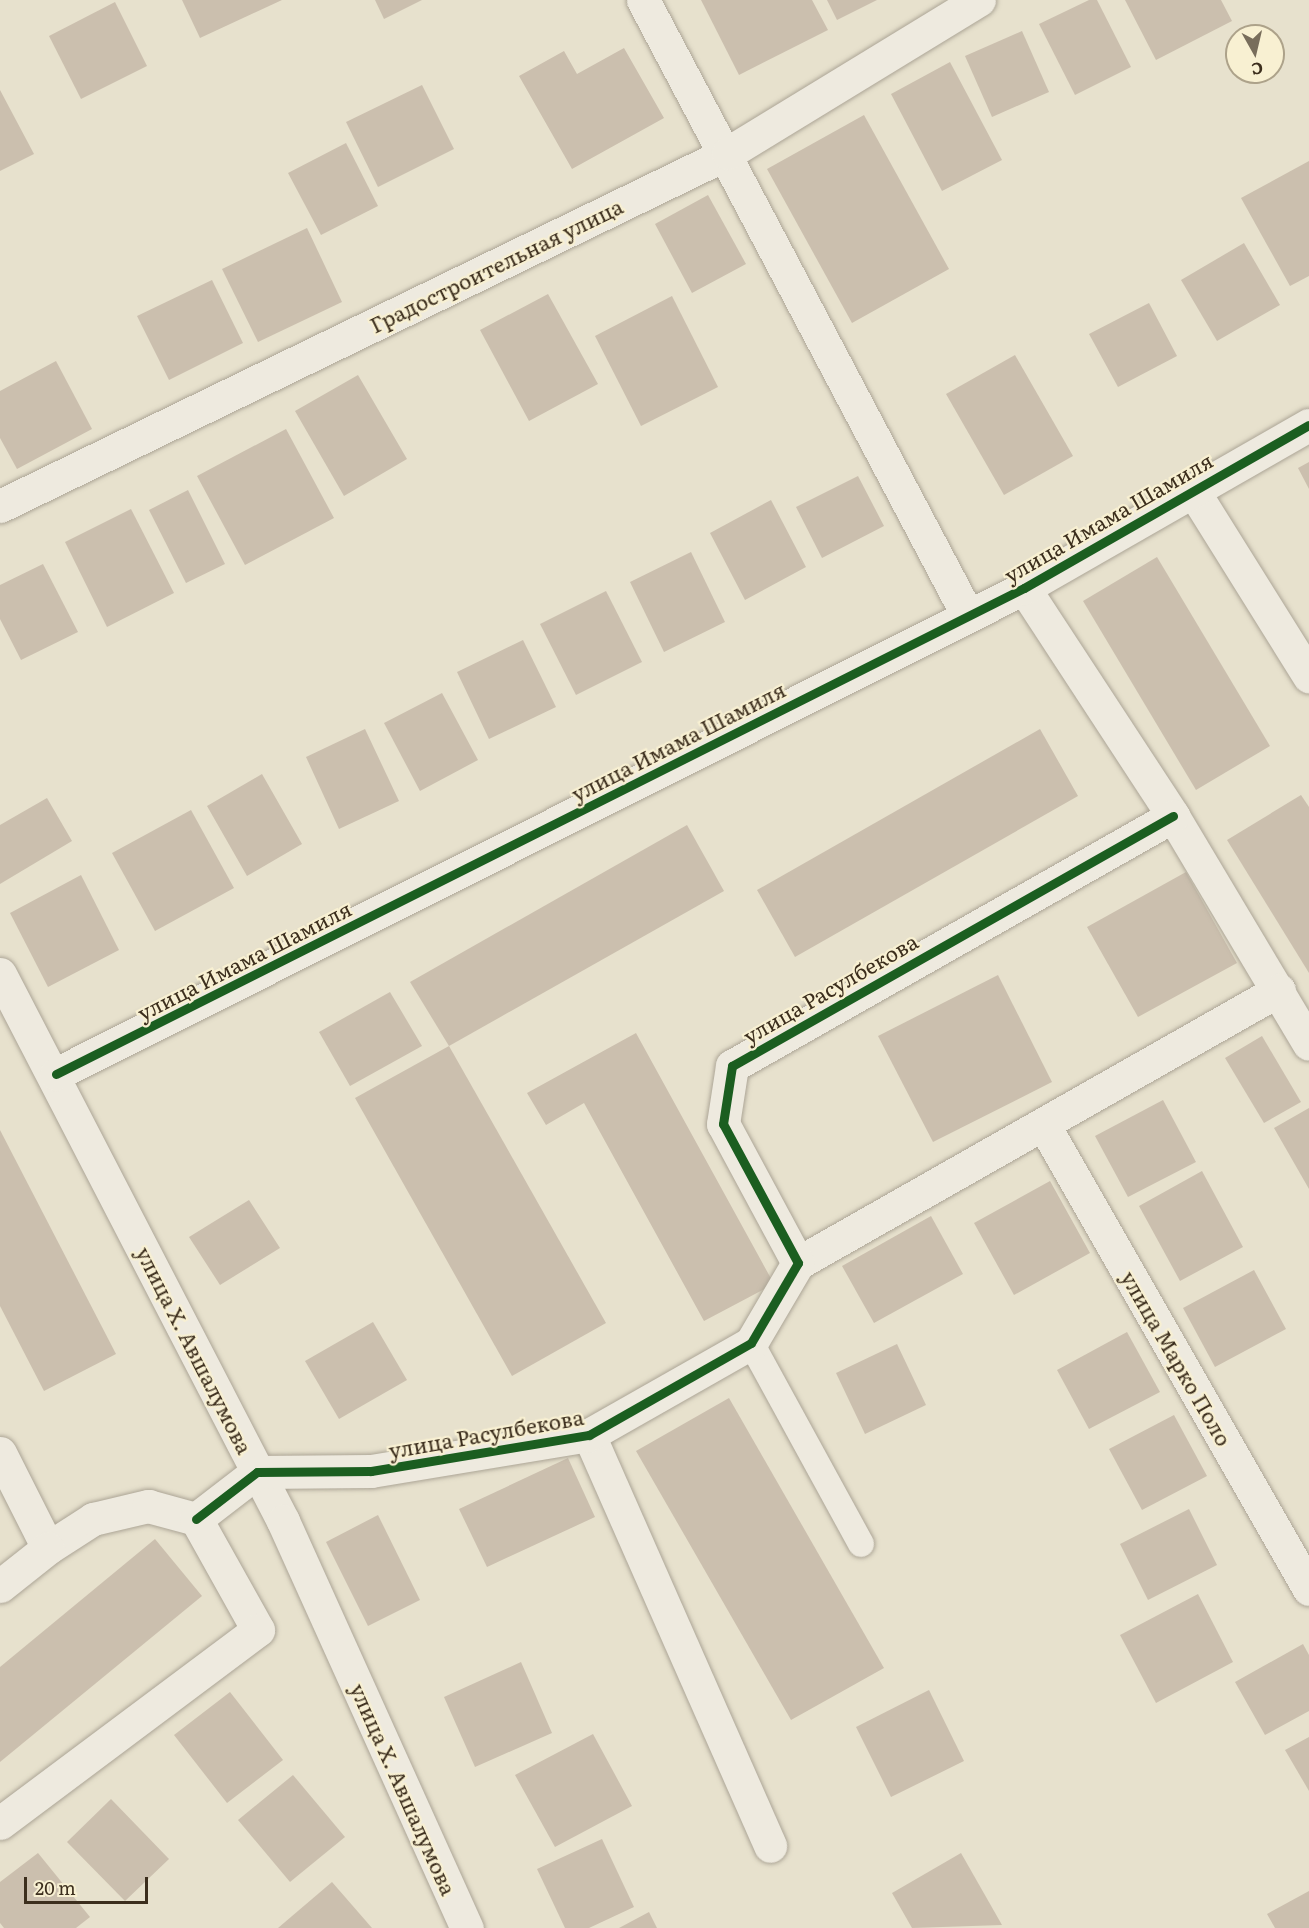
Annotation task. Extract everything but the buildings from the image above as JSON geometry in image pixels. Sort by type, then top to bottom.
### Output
[{"type":"street","points":[[643,0],[728,153],[968,616]]},
{"type":"street","name":"Градостроительная улица","points":[[0,506],[728,153],[979,0]]},
{"type":"street","name":"улица Имама Шамиля","points":[[56,1074],[1024,588],[1192,489],[1309,425]]},
{"type":"street","points":[[1192,489],[1309,676]]},
{"type":"street","points":[[1024,588],[1173,816],[1279,990],[1309,1044]]},
{"type":"street","name":"улица Расулбекова","points":[[257,1472],[371,1472],[589,1435],[751,1343],[798,1263],[723,1124],[732,1066],[1173,816]]},
{"type":"street","name":"улица Х. Авшалумова","points":[[0,975],[56,1074],[257,1472],[467,1928]]},
{"type":"street","points":[[798,1263],[1045,1127],[1279,990]]},
{"type":"street","name":"улица Марко Поло","points":[[1045,1127],[1309,1589]]},
{"type":"street","points":[[589,1435],[770,1846]]},
{"type":"street","points":[[0,1453],[48,1548]]},
{"type":"street","points":[[196,1519],[257,1472]]},
{"type":"street","points":[[0,1586],[48,1548],[93,1519],[148,1506],[196,1519],[258,1630],[0,1823]]},
{"type":"lane","points":[[751,1343],[861,1544]]},
{"type":"cycle path","points":[[56,1074],[1024,588],[1309,425]]},
{"type":"cycle path","points":[[196,1519],[257,1472],[371,1471],[589,1435],[751,1343],[798,1263],[723,1124],[732,1066],[1173,816]]}]
